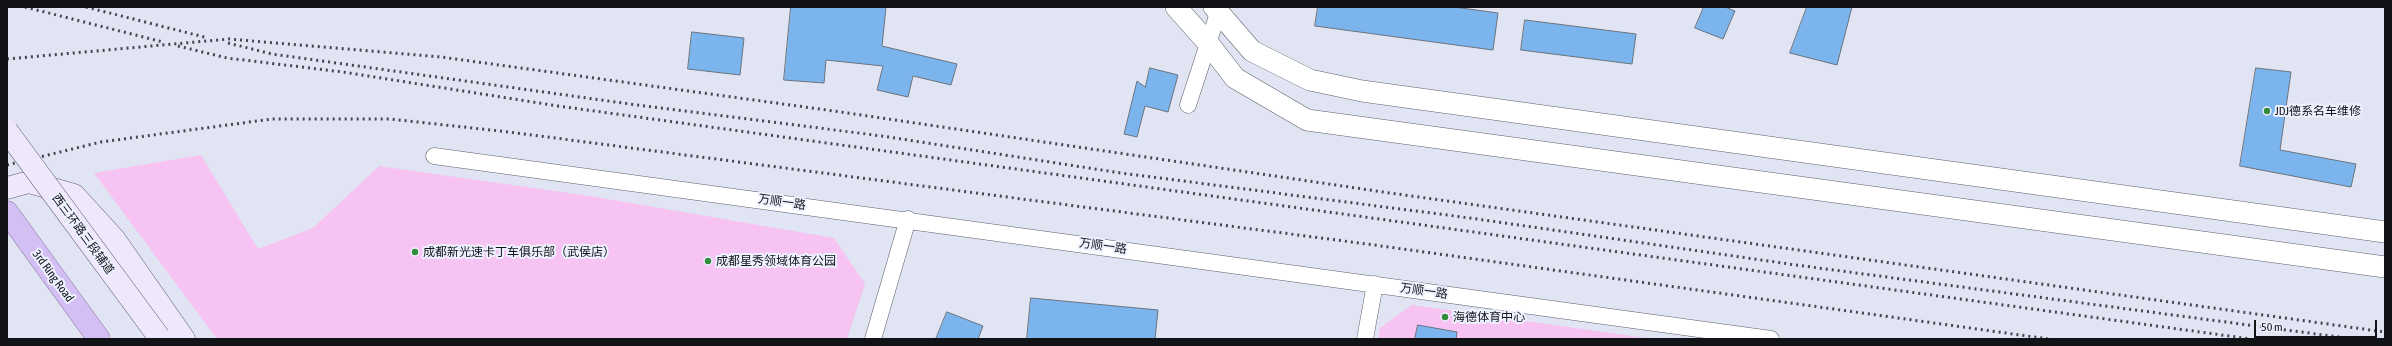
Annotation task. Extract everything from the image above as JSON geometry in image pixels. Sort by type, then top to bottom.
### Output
[{"type":"highway","name":"3rd Ring Road","points":[[7,212],[99,339]]},
{"type":"main road","name":"西三环路三段辅道","points":[[7,131],[160,338]]},
{"type":"main road","points":[[7,188],[29,182],[74,195],[115,240],[184,339]]},
{"type":"street","points":[[1176,7],[1208,43],[1235,78],[1307,120],[2385,267]]},
{"type":"street","points":[[1188,105],[1208,43],[1217,9]]},
{"type":"street","points":[[1217,9],[1252,51],[1310,80],[1362,91],[2385,232]]},
{"type":"street","name":"万顺一路","points":[[434,156],[908,219],[1771,339]]},
{"type":"street","points":[[872,339],[908,219]]},
{"type":"street","points":[[1365,339],[1375,284]]},
{"type":"shaded area","points":[[201,155],[258,249],[313,228],[379,166],[590,196],[834,238],[865,284],[847,339],[217,339],[94,173]]},
{"type":"shaded area","name":"海德体育中心","points":[[1412,305],[1653,339],[1378,339],[1380,328]]},
{"type":"building","points":[[791,7],[886,7],[882,46],[957,64],[951,85],[913,76],[908,97],[877,90],[883,66],[826,60],[824,83],[784,80]]},
{"type":"building","points":[[1318,7],[1454,7],[1498,13],[1493,50],[1315,26]]},
{"type":"building","points":[[1704,7],[1725,7],[1735,11],[1723,39],[1695,28]]},
{"type":"building","points":[[1807,7],[1852,7],[1837,65],[1790,53]]},
{"type":"building","points":[[1525,20],[1636,34],[1632,64],[1521,50]]},
{"type":"building","points":[[692,32],[744,38],[740,75],[688,69]]},
{"type":"building","points":[[1150,68],[1178,75],[1168,112],[1145,106],[1137,137],[1124,134],[1137,81],[1145,87]]},
{"type":"building","name":"JDJ德系名车维修","points":[[2256,68],[2291,72],[2280,150],[2356,164],[2351,187],[2240,166]]},
{"type":"building","points":[[1031,298],[1158,310],[1155,339],[1027,339]]},
{"type":"building","points":[[947,312],[983,326],[978,339],[936,339]]},
{"type":"building","points":[[1418,325],[1457,332],[1456,339],[1415,339]]},
{"type":"railway","points":[[25,7],[163,42]]},
{"type":"railway","points":[[86,7],[208,38]]},
{"type":"railway","points":[[7,59],[229,39],[441,57],[834,111],[1383,192],[2385,332]]},
{"type":"railway","points":[[228,43],[272,54],[637,105],[882,136],[1121,173],[1470,218],[1796,265],[2354,339]]},
{"type":"railway","points":[[178,46],[227,58],[343,72],[558,106],[2251,339]]},
{"type":"railway","points":[[7,165],[101,142],[272,119],[390,119],[509,132],[1367,244],[2049,339]]},
{"type":"place","name":"JDJ德系名车维修","points":[[2267,111]]},
{"type":"place","name":"成都新光速卡丁车俱乐部（武侯店）","points":[[415,252]]},
{"type":"place","name":"成都星秀领域体育公园","points":[[708,261]]},
{"type":"place","name":"海德体育中心","points":[[1445,317]]}]
